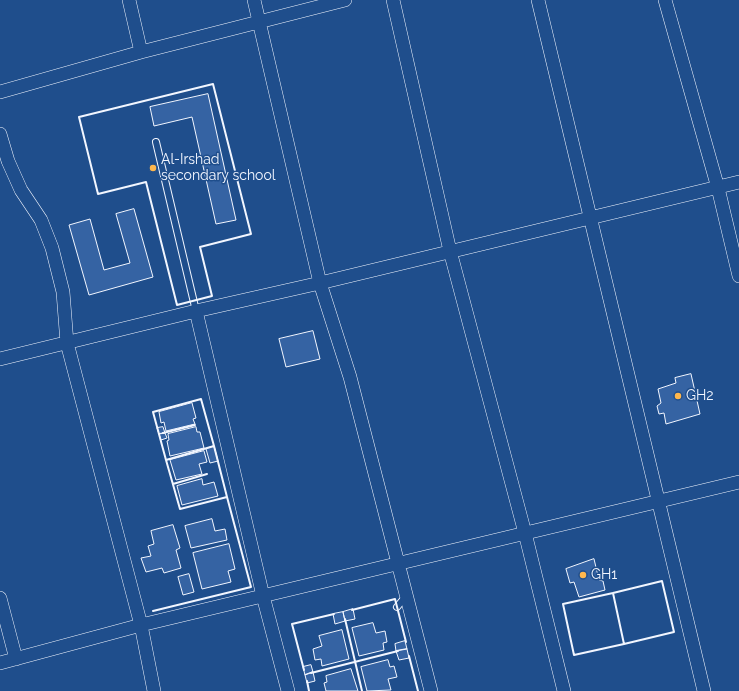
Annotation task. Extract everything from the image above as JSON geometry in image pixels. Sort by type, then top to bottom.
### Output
[{"type":"street","points":[[129,0],[141,52]]},
{"type":"street","points":[[254,0],[320,283],[350,377],[431,691]]},
{"type":"street","points":[[0,92],[141,52],[345,0]]},
{"type":"street","points":[[393,0],[450,251],[526,533],[564,691]]},
{"type":"street","points":[[538,0],[704,691]]},
{"type":"street","points":[[665,0],[718,188],[739,276]]},
{"type":"street","points":[[0,134],[8,162],[17,183],[41,220],[52,248],[63,292],[67,343],[141,625],[154,691]]},
{"type":"street","points":[[0,359],[739,182]]},
{"type":"street","points":[[196,311],[263,596],[288,691]]},
{"type":"street","points":[[0,663],[141,625],[739,482]]},
{"type":"street","points":[[0,598],[16,659]]},
{"type":"lane","points":[[156,142],[196,311]]},
{"type":"lane","points":[[397,607],[406,595]]},
{"type":"building","points":[[208,94],[236,220],[216,224],[192,117],[154,126],[150,107]]},
{"type":"building","points":[[134,209],[153,277],[89,295],[69,225],[90,219],[104,270],[130,263],[116,214]]},
{"type":"building","points":[[313,331],[320,359],[286,367],[279,339]]},
{"type":"building","name":"GH2","points":[[691,374],[700,414],[666,424],[664,413],[659,414],[657,406],[661,403],[658,389],[676,383],[675,378]]},
{"type":"building","points":[[192,403],[196,418],[193,419],[195,424],[166,431],[164,422],[161,423],[159,412]]},
{"type":"building","points":[[163,427],[165,433],[159,434],[157,428]]},
{"type":"building","points":[[196,427],[197,432],[200,432],[204,448],[170,456],[167,441],[169,440],[168,434]]},
{"type":"building","points":[[165,433],[167,438],[161,440],[159,434]]},
{"type":"building","points":[[214,446],[218,461],[210,463],[206,449]]},
{"type":"building","points":[[204,451],[207,462],[199,464],[202,474],[176,480],[170,460]]},
{"type":"building","points":[[202,479],[203,485],[214,482],[218,496],[182,505],[177,486]]},
{"type":"building","points":[[212,519],[215,531],[225,529],[227,540],[191,548],[185,526]]},
{"type":"building","points":[[173,525],[180,548],[176,550],[181,568],[164,573],[162,568],[146,572],[141,558],[151,556],[148,546],[154,544],[151,531]]},
{"type":"building","points":[[229,544],[235,569],[228,571],[231,582],[202,589],[193,553]]},
{"type":"building","name":"GH1","points":[[594,559],[599,580],[603,581],[605,590],[579,597],[574,582],[570,583],[566,569]]},
{"type":"building","points":[[189,574],[194,592],[183,595],[178,577]]},
{"type":"building","points":[[353,609],[355,619],[345,621],[343,612]]},
{"type":"building","points":[[343,612],[345,621],[335,624],[333,614]]},
{"type":"building","points":[[373,623],[376,633],[385,631],[387,642],[383,643],[384,650],[359,656],[352,628]]},
{"type":"building","points":[[342,630],[349,659],[322,666],[321,659],[315,660],[313,649],[322,646],[319,636]]},
{"type":"building","points":[[405,641],[407,649],[396,651],[395,644]]},
{"type":"building","points":[[407,649],[409,658],[399,660],[396,651]]},
{"type":"building","points":[[388,660],[390,667],[394,666],[397,677],[388,679],[391,690],[367,691],[361,667]]},
{"type":"building","points":[[311,665],[313,672],[305,675],[303,667]]},
{"type":"building","points":[[351,669],[358,691],[326,691],[324,683],[327,682],[326,676]]},
{"type":"building","points":[[313,672],[315,681],[307,683],[305,675]]},
{"type":"wall","points":[[213,84],[251,234],[200,247],[212,296],[177,305],[146,182],[98,194],[79,117],[213,84]]},
{"type":"wall","points":[[201,399],[214,446],[166,460],[153,412],[201,399]]},
{"type":"wall","points":[[163,433],[195,425]]},
{"type":"wall","points":[[214,446],[227,497],[180,509],[166,460],[214,446]]},
{"type":"wall","points":[[173,484],[207,474]]},
{"type":"wall","points":[[153,611],[251,587],[227,497]]},
{"type":"wall","points":[[662,581],[674,632],[624,644],[613,593],[662,581]]},
{"type":"wall","points":[[613,593],[624,644],[574,655],[563,604],[613,593]]},
{"type":"wall","points":[[352,610],[395,599],[406,642]]},
{"type":"wall","points":[[304,670],[292,624],[334,614]]},
{"type":"wall","points":[[345,619],[362,691]]},
{"type":"wall","points":[[311,673],[398,651]]},
{"type":"wall","points":[[409,656],[418,691]]},
{"type":"wall","points":[[307,681],[309,691]]},
{"type":"place","name":"Al-Irshad secondary school","points":[[153,168]]},
{"type":"place","name":"GH2","points":[[678,396]]},
{"type":"place","name":"GH1","points":[[583,575]]}]
